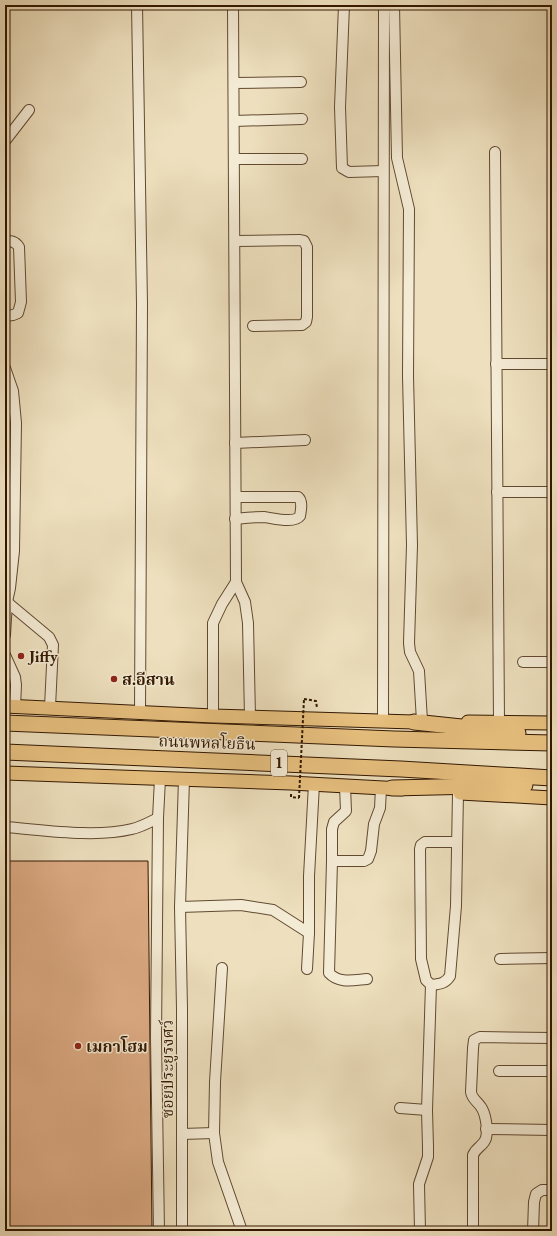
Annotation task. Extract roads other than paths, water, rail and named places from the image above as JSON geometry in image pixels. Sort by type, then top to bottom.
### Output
[{"type":"highway","points":[[418,721],[552,737]]},
{"type":"highway","name":"ถนนพหลโยธิน","points":[[5,723],[394,739],[552,743]]},
{"type":"highway","name":"ถนนพหลโยธิน","points":[[5,752],[393,768],[552,778]]},
{"type":"highway","points":[[386,788],[552,784]]},
{"type":"main road","name":"ถนนพหลโยธิน","points":[[10,706],[213,716],[383,721],[552,723]]},
{"type":"main road","name":"1","points":[[5,773],[314,784],[552,798]]},
{"type":"street","points":[[137,5],[142,304],[140,712]]},
{"type":"street","points":[[233,5],[236,582],[244,602],[248,624],[250,717]]},
{"type":"street","points":[[344,5],[340,108],[342,168],[349,172],[383,171]]},
{"type":"street","points":[[383,721],[384,5]]},
{"type":"street","points":[[394,5],[397,158],[409,209],[408,376],[412,545],[409,643],[410,652],[419,671],[418,721]]},
{"type":"street","points":[[234,83],[301,82]]},
{"type":"street","points":[[5,141],[29,110]]},
{"type":"street","points":[[234,121],[302,119]]},
{"type":"street","points":[[495,152],[499,722]]},
{"type":"street","points":[[234,159],[302,159]]},
{"type":"street","points":[[235,241],[299,240],[304,241],[307,247],[306,322],[302,325],[253,326]]},
{"type":"street","points":[[5,241],[17,243],[19,247],[21,302],[18,313],[5,316]]},
{"type":"street","points":[[496,364],[552,364]]},
{"type":"street","points":[[5,368],[13,391],[16,423],[14,551],[7,602],[5,635]]},
{"type":"street","points":[[235,443],[305,440]]},
{"type":"street","points":[[497,492],[552,492]]},
{"type":"street","points":[[235,519],[266,517],[272,519],[296,519],[300,516],[301,512],[301,501],[298,497],[236,498]]},
{"type":"street","points":[[213,716],[213,622],[236,582]]},
{"type":"street","points":[[7,602],[49,637],[53,645],[50,707]]},
{"type":"street","points":[[5,655],[15,677],[16,685],[10,706]]},
{"type":"street","points":[[523,662],[552,662]]},
{"type":"street","points":[[159,1231],[156,1038],[158,818],[160,779]]},
{"type":"street","name":"ซอยประยูรงศว์","points":[[182,1231],[182,1009],[180,907],[184,779]]},
{"type":"street","points":[[307,969],[310,933],[309,876],[314,784]]},
{"type":"street","points":[[345,786],[346,811],[334,822],[332,829],[329,973],[333,977],[340,980],[367,979]]},
{"type":"street","points":[[332,861],[364,861],[368,859],[371,851],[374,824],[386,788]]},
{"type":"street","points":[[431,985],[442,984],[447,981],[450,976],[456,906],[458,792]]},
{"type":"street","points":[[5,827],[77,833],[111,832],[133,829],[158,818]]},
{"type":"street","points":[[420,1231],[418,1192],[421,1176],[428,1157],[427,1110],[431,985],[426,980],[421,959],[420,849],[425,842],[457,842]]},
{"type":"street","points":[[180,907],[241,905],[273,910],[310,933]]},
{"type":"street","points":[[500,959],[552,958]]},
{"type":"street","points":[[222,968],[214,1082],[214,1133],[218,1162],[242,1231]]},
{"type":"street","points":[[473,1231],[474,1156],[476,1150],[485,1140],[486,1129],[485,1113],[472,1096],[471,1092],[474,1040],[480,1037],[552,1038]]},
{"type":"street","points":[[499,1071],[552,1071]]},
{"type":"street","points":[[400,1108],[427,1110]]},
{"type":"street","points":[[486,1129],[552,1130]]},
{"type":"street","points":[[182,1134],[214,1133]]},
{"type":"street","points":[[534,1231],[534,1202],[536,1194],[542,1190],[552,1190]]},
{"type":"place","name":"Jiffy","points":[[21,656]]},
{"type":"place","name":"ส.อีสาน","points":[[114,679]]},
{"type":"place","name":"เมกาโฮม","points":[[78,1046]]}]
